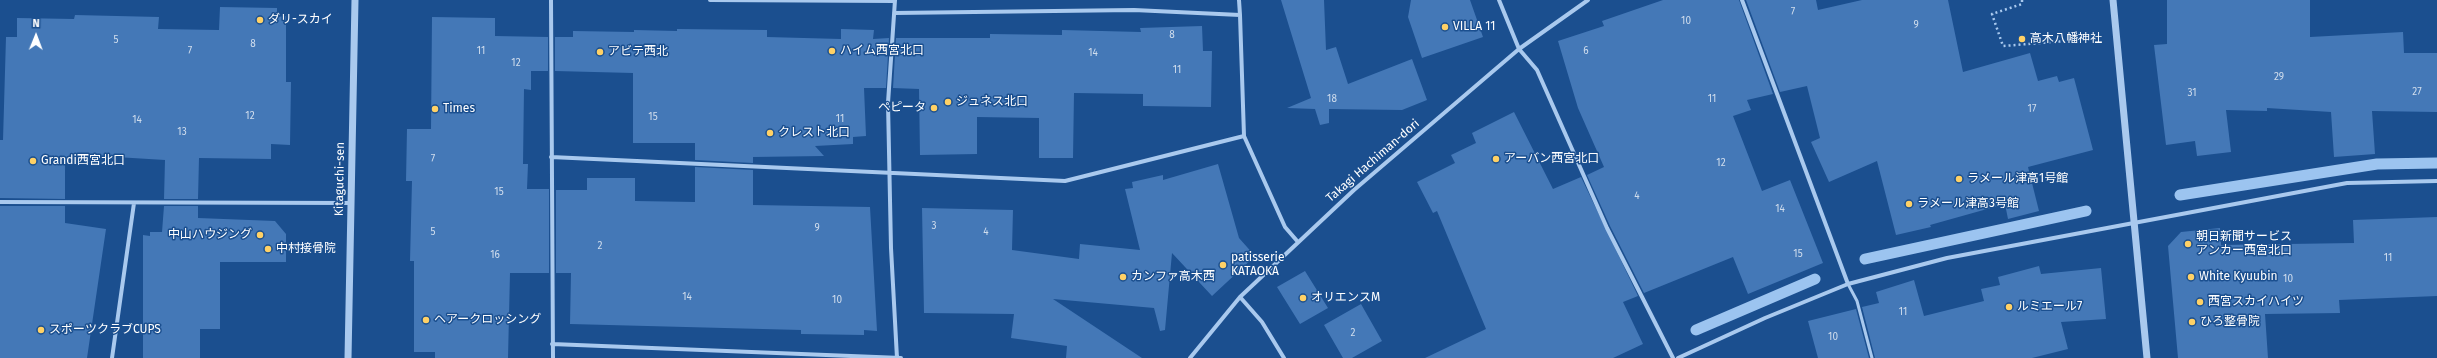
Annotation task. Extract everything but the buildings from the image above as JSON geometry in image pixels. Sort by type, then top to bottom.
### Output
[{"type":"street","name":"Kitaguchi-sen","points":[[348,358],[355,0]]},
{"type":"street","points":[[551,0],[553,358]]},
{"type":"street","points":[[552,344],[898,358],[889,173],[888,103],[895,0],[710,0]]},
{"type":"street","points":[[1239,0],[1244,136],[1285,228],[1298,242]]},
{"type":"street","points":[[1499,0],[1519,49],[1537,70],[1607,228],[1672,358]]},
{"type":"street","name":"Takagi Hachiman-dori","points":[[1190,358],[1240,298],[1354,190],[1519,49],[1588,0]]},
{"type":"street","points":[[1742,0],[1848,284]]},
{"type":"street","points":[[2112,0],[2147,358]]},
{"type":"street","points":[[894,13],[1134,10],[1240,15]]},
{"type":"street","points":[[551,156],[1066,181],[1244,136]]},
{"type":"street","points":[[1678,358],[1765,318],[1848,284],[1947,258],[2347,183],[2437,181]]},
{"type":"street","points":[[0,202],[351,203]]},
{"type":"street","points":[[112,358],[134,203]]},
{"type":"street","points":[[1240,298],[1262,322],[1284,358]]},
{"type":"lane","points":[[1848,284],[1857,301],[1872,358]]},
{"type":"path","points":[[2022,0],[2022,4],[1992,14],[2003,46],[2090,39]]},
{"type":"waterway","points":[[2180,195],[2377,164],[2437,163]]},
{"type":"waterway","points":[[1865,259],[2086,211]]},
{"type":"waterway","points":[[1696,330],[1815,279]]},
{"type":"place","name":"ダリ-スカイ","points":[[260,20]]},
{"type":"place","name":"VILLA 11","points":[[1445,27]]},
{"type":"place","name":"高木八幡神社","points":[[2022,39]]},
{"type":"place","name":"ハイム西宮北口","points":[[832,51]]},
{"type":"place","name":"アビテ西北","points":[[600,52]]},
{"type":"place","name":"ジュネス北口","points":[[948,102]]},
{"type":"place","name":"ペピータ","points":[[934,108]]},
{"type":"place","name":"Times","points":[[435,109]]},
{"type":"place","name":"クレスト北口","points":[[770,133]]},
{"type":"place","name":"アーバン西宮北口","points":[[1496,159]]},
{"type":"place","name":"Grandi西宮北口","points":[[33,161]]},
{"type":"place","name":"ラメール津高1号館","points":[[1959,179]]},
{"type":"place","name":"ラメール津高3号館","points":[[1909,204]]},
{"type":"place","name":"中山ハウジング","points":[[260,235]]},
{"type":"place","name":"朝日新聞サービス アンカー西宮北口","points":[[2188,244]]},
{"type":"place","name":"中村接骨院","points":[[268,249]]},
{"type":"place","name":"patisserie KATAOKA","points":[[1223,265]]},
{"type":"place","name":"カンファ高木西","points":[[1123,277]]},
{"type":"place","name":"White Kyuubin","points":[[2191,277]]},
{"type":"place","name":"オリエンスM","points":[[1303,298]]},
{"type":"place","name":"西宮スカイハイツ","points":[[2200,302]]},
{"type":"place","name":"ルミエール7","points":[[2009,307]]},
{"type":"place","name":"ヘアークロッシング","points":[[426,320]]},
{"type":"place","name":"ひろ整骨院","points":[[2192,322]]},
{"type":"place","name":"スポーツクラブCUPS","points":[[41,330]]}]
